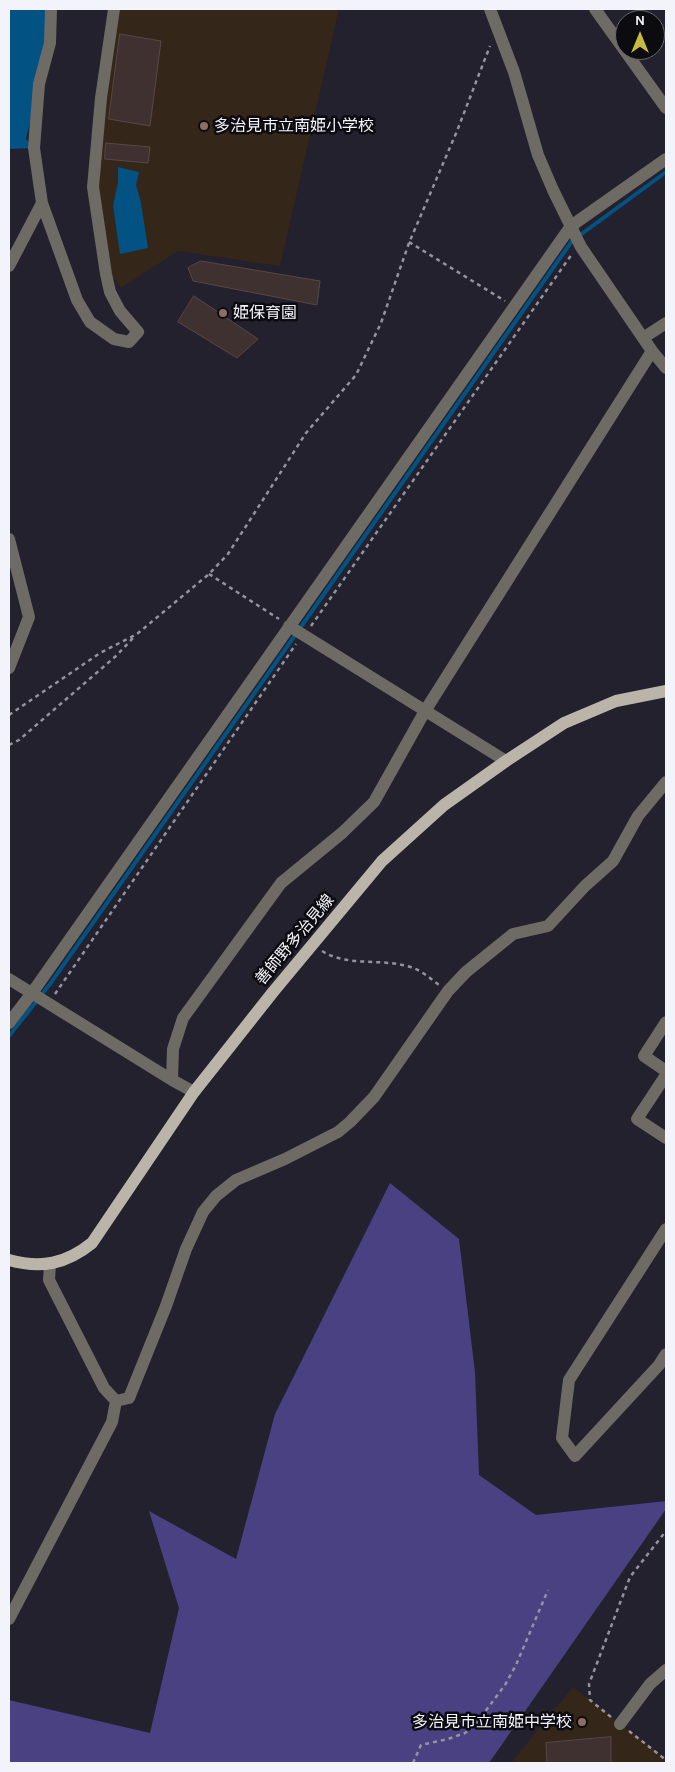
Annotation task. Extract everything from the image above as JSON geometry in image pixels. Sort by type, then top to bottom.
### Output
[{"type":"main road","name":"善師野多治見線","points":[[9,1260],[22,1264],[50,1264],[78,1255],[92,1243],[194,1092],[273,992],[382,862],[444,805],[506,760],[564,723],[616,701],[666,691]]},
{"type":"street","points":[[51,9],[50,43],[40,84],[34,148],[42,203],[77,300],[90,322],[114,339],[129,342],[138,332],[120,311],[110,292],[93,186],[101,98],[114,9]]},
{"type":"street","points":[[490,9],[514,72],[538,155],[553,190],[581,247],[652,351],[666,368]]},
{"type":"street","points":[[595,9],[666,108]]},
{"type":"street","points":[[9,1023],[230,714],[572,226],[666,160]]},
{"type":"street","points":[[9,266],[42,203]]},
{"type":"street","points":[[643,338],[666,323]]},
{"type":"street","points":[[172,1080],[173,1049],[183,1018],[281,883],[342,833],[374,802],[424,711],[652,351]]},
{"type":"street","points":[[9,539],[29,617],[9,668]]},
{"type":"street","points":[[290,626],[424,711],[506,760]]},
{"type":"street","points":[[116,1401],[129,1398],[166,1306],[186,1249],[203,1212],[216,1196],[236,1180],[285,1159],[338,1132],[350,1122],[374,1097],[448,991],[466,972],[513,934],[548,926],[585,886],[613,862],[638,816],[666,782]]},
{"type":"street","points":[[9,978],[194,1092]]},
{"type":"street","points":[[666,1022],[644,1056],[666,1071]]},
{"type":"street","points":[[666,1075],[637,1119],[666,1138]]},
{"type":"street","points":[[666,1229],[569,1380],[562,1438],[575,1456],[659,1365],[666,1354]]},
{"type":"street","points":[[50,1264],[49,1280],[104,1388],[116,1401]]},
{"type":"street","points":[[9,1619],[112,1422],[116,1401]]},
{"type":"street","points":[[620,1724],[650,1684],[666,1670]]},
{"type":"path","points":[[9,745],[19,740],[116,656],[137,634],[209,574],[228,554],[306,433],[356,375],[381,323],[409,242],[498,29]]},
{"type":"path","points":[[409,242],[514,307]]},
{"type":"path","points":[[48,1003],[569,258],[581,247]]},
{"type":"path","points":[[209,574],[290,626]]},
{"type":"path","points":[[9,715],[100,653],[137,634]]},
{"type":"path","points":[[312,944],[329,955],[349,960],[397,964],[415,968],[448,991]]},
{"type":"path","points":[[666,1531],[630,1577],[589,1684],[590,1700],[666,1760]]},
{"type":"path","points":[[413,1763],[421,1745],[465,1733],[475,1725],[505,1685],[548,1590]]},
{"type":"shaded area","name":"多治見市立南姫小学校","points":[[114,9],[339,9],[280,266],[178,251],[121,288],[109,272],[92,153]]},
{"type":"shaded area","points":[[390,1183],[459,1239],[475,1372],[479,1475],[536,1515],[666,1501],[666,1509],[489,1763],[9,1763],[9,1700],[150,1733],[179,1608],[149,1511],[236,1559],[275,1414]]},
{"type":"shaded area","name":"多治見市立南姫中学校","points":[[573,1687],[666,1758],[666,1763],[511,1763]]},
{"type":"water","points":[[9,9],[51,9],[51,36],[26,139],[34,148],[9,149]]},
{"type":"water","points":[[118,167],[139,172],[136,185],[141,203],[148,248],[120,254],[113,206],[118,182]]},
{"type":"building","points":[[120,34],[161,41],[150,126],[109,119]]},
{"type":"building","points":[[106,143],[150,147],[148,163],[105,159]]},
{"type":"building","points":[[201,261],[320,281],[317,305],[193,281],[188,268]]},
{"type":"building","points":[[194,296],[258,339],[237,358],[178,322]]},
{"type":"building","points":[[611,1737],[611,1763],[547,1763],[546,1743]]},
{"type":"waterway","points":[[9,1036],[50,984],[572,241],[666,172]]},
{"type":"place","name":"多治見市立南姫小学校","points":[[204,126]]},
{"type":"place","name":"姫保育園","points":[[223,313]]},
{"type":"place","name":"多治見市立南姫中学校","points":[[582,1722]]}]
